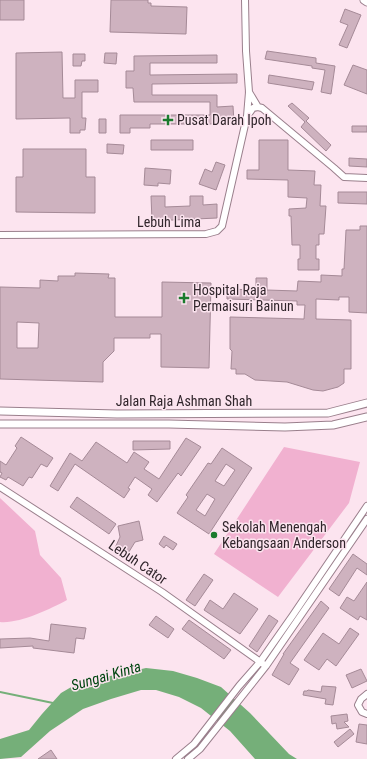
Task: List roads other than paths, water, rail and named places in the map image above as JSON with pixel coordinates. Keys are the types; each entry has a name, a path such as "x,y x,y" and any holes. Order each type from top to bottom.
{"main road":[{"name":"Jalan Raja Ashman Shah","path":"0,411 117,414 328,413 367,403"},
{"name":"Jalan Raja Ashman Shah","path":"0,424 169,424 285,427 333,425 367,417"}],"street":[{"name":"Lebuh Lima","path":"0,235 206,234 217,231 222,226 247,116 249,92 246,51 245,0"},
{"name":"Lebuh Lima","path":"249,92 260,108 334,168 344,178 367,178"},
{"path":"247,116 253,108 260,108"},
{"name":"Lebuh Cator","path":"0,487 146,581 266,666"},
{"path":"176,759 194,744 239,686 260,662 367,506"},
{"path":"188,759 200,749 266,666 367,519"},
{"path":"367,694 361,699 358,705 362,712 367,714"}],"waterway":[{"path":"0,692 53,703"}],"place":[{"name":"Pusat Darah Ipoh","path":"168,120"},
{"name":"Hospital Raja Permaisuri Bainun","path":"184,298"},
{"name":"Sekolah Menengah Kebangsaan Anderson","path":"214,535"}],"water label":[{"name":"Sungai Kinta","path":"106,676"}]}
